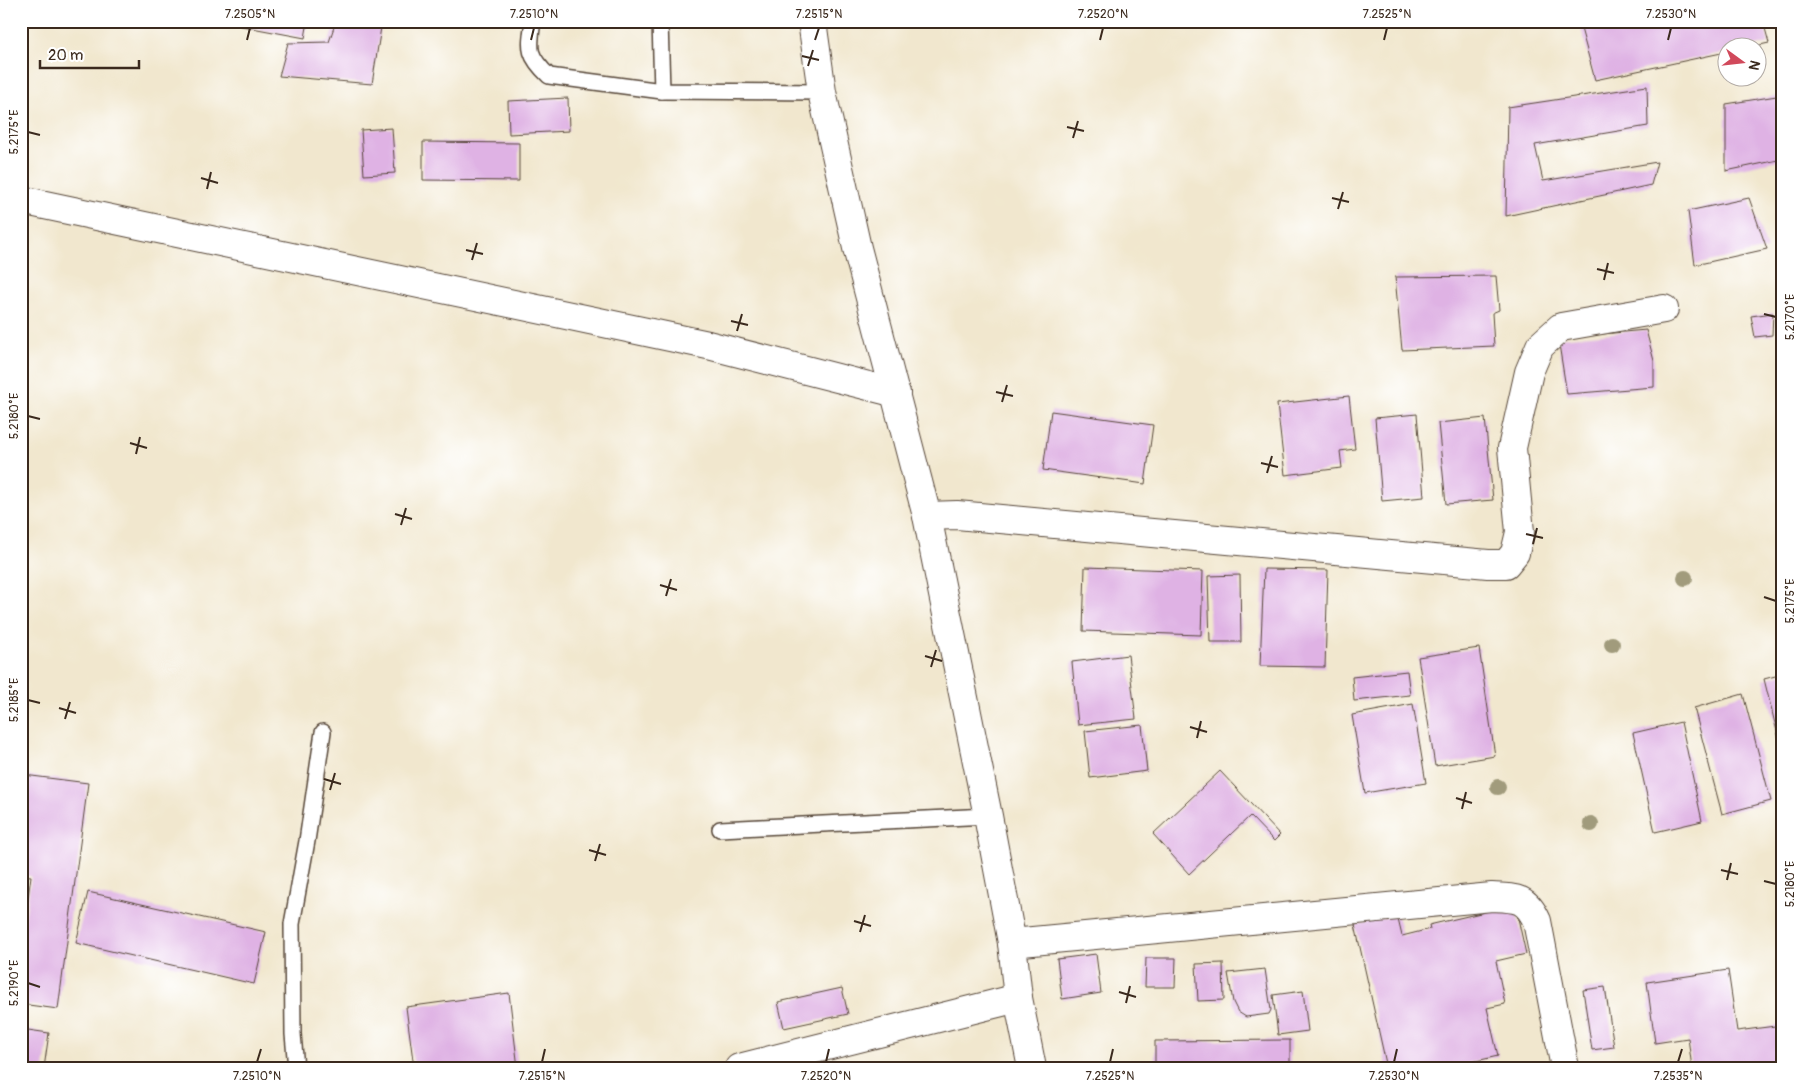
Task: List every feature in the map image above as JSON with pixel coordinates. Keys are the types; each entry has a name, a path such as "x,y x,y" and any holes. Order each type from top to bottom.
{"street":[{"path":"812,21 822,92 857,248 927,516 988,816 1012,943 1018,998 1032,1068"},
{"path":"21,200 708,345 896,393"},
{"path":"927,516 957,515 1450,561 1506,564 1515,553 1520,532 1512,448 1529,372 1540,346 1561,327 1664,309"},
{"path":"1012,943 1492,897 1518,898 1532,909 1537,921 1566,1068"},
{"path":"739,1068 1018,998"}],"lane":[{"path":"533,21 529,46 537,64 549,76 662,91 822,92"},
{"path":"660,21 662,91"},
{"path":"296,1068 293,1034 292,924 307,841 323,732"},
{"path":"720,828 988,816"}],"building":[{"path":"215,21 308,21 305,38"},
{"path":"336,21 382,21 372,84 279,76 288,43 329,42"},
{"path":"1579,21 1763,21 1769,43 1766,44 1766,38 1716,38 1716,54 1595,80"},
{"path":"1647,86 1648,126 1535,145 1543,181 1657,162 1651,185 1506,216 1508,107"},
{"path":"1783,95 1783,159 1726,171 1726,104"},
{"path":"568,98 569,131 509,134 508,101"},
{"path":"392,128 395,173 364,175 361,130"},
{"path":"423,142 519,143 519,181 423,180"},
{"path":"1749,198 1767,249 1695,265 1688,211"},
{"path":"1783,266 1783,294 1782,294 1776,267"},
{"path":"1496,276 1499,310 1492,313 1494,346 1402,350 1395,277"},
{"path":"1773,313 1772,335 1755,337 1751,316"},
{"path":"1646,330 1654,361 1654,387 1567,394 1558,338"},
{"path":"1349,396 1355,449 1340,451 1342,468 1285,475 1277,404"},
{"path":"1051,411 1153,425 1145,484 1043,470"},
{"path":"1417,414 1424,497 1382,501 1375,418"},
{"path":"1485,418 1493,500 1446,504 1438,423"},
{"path":"1085,567 1203,571 1201,635 1083,631"},
{"path":"1264,569 1328,570 1325,667 1260,666"},
{"path":"1240,575 1241,642 1210,642 1208,576"},
{"path":"1479,648 1495,756 1435,766 1418,657"},
{"path":"1128,655 1136,719 1078,725 1072,662"},
{"path":"1407,671 1410,695 1354,701 1352,677"},
{"path":"1783,674 1783,752 1782,752 1764,679"},
{"path":"1743,694 1771,801 1722,814 1694,708"},
{"path":"1413,704 1426,783 1365,793 1352,715"},
{"path":"1681,722 1702,821 1655,832 1633,733"},
{"path":"1142,725 1147,771 1090,778 1085,731"},
{"path":"1220,771 1280,835 1274,841 1250,816 1189,874 1153,834"},
{"path":"24,775 88,783 58,1009 21,1004 21,949 31,876 21,875 21,795"},
{"path":"88,892 266,932 254,984 76,943"},
{"path":"1515,905 1526,954 1496,961 1505,1004 1487,1008 1498,1056 1446,1068 1387,1068 1355,925 1397,915 1402,936 1430,929 1429,925"},
{"path":"1096,954 1101,993 1062,999 1057,959"},
{"path":"1146,958 1176,958 1175,987 1145,987"},
{"path":"1223,963 1224,1000 1198,1001 1196,964"},
{"path":"1265,969 1271,1010 1269,1014 1246,1017 1238,1012 1233,1002 1228,973"},
{"path":"1728,970 1737,1031 1783,1025 1783,1068 1692,1068 1688,1038 1655,1043 1647,982"},
{"path":"1605,987 1614,1047 1592,1050 1583,990"},
{"path":"842,988 848,1014 784,1028 778,1002"},
{"path":"1303,991 1308,1031 1278,1035 1273,995"},
{"path":"509,993 518,1068 414,1068 406,1007"},
{"path":"21,1029 49,1033 44,1068 21,1068"},
{"path":"1290,1040 1290,1068 1155,1068 1155,1041"}]}
